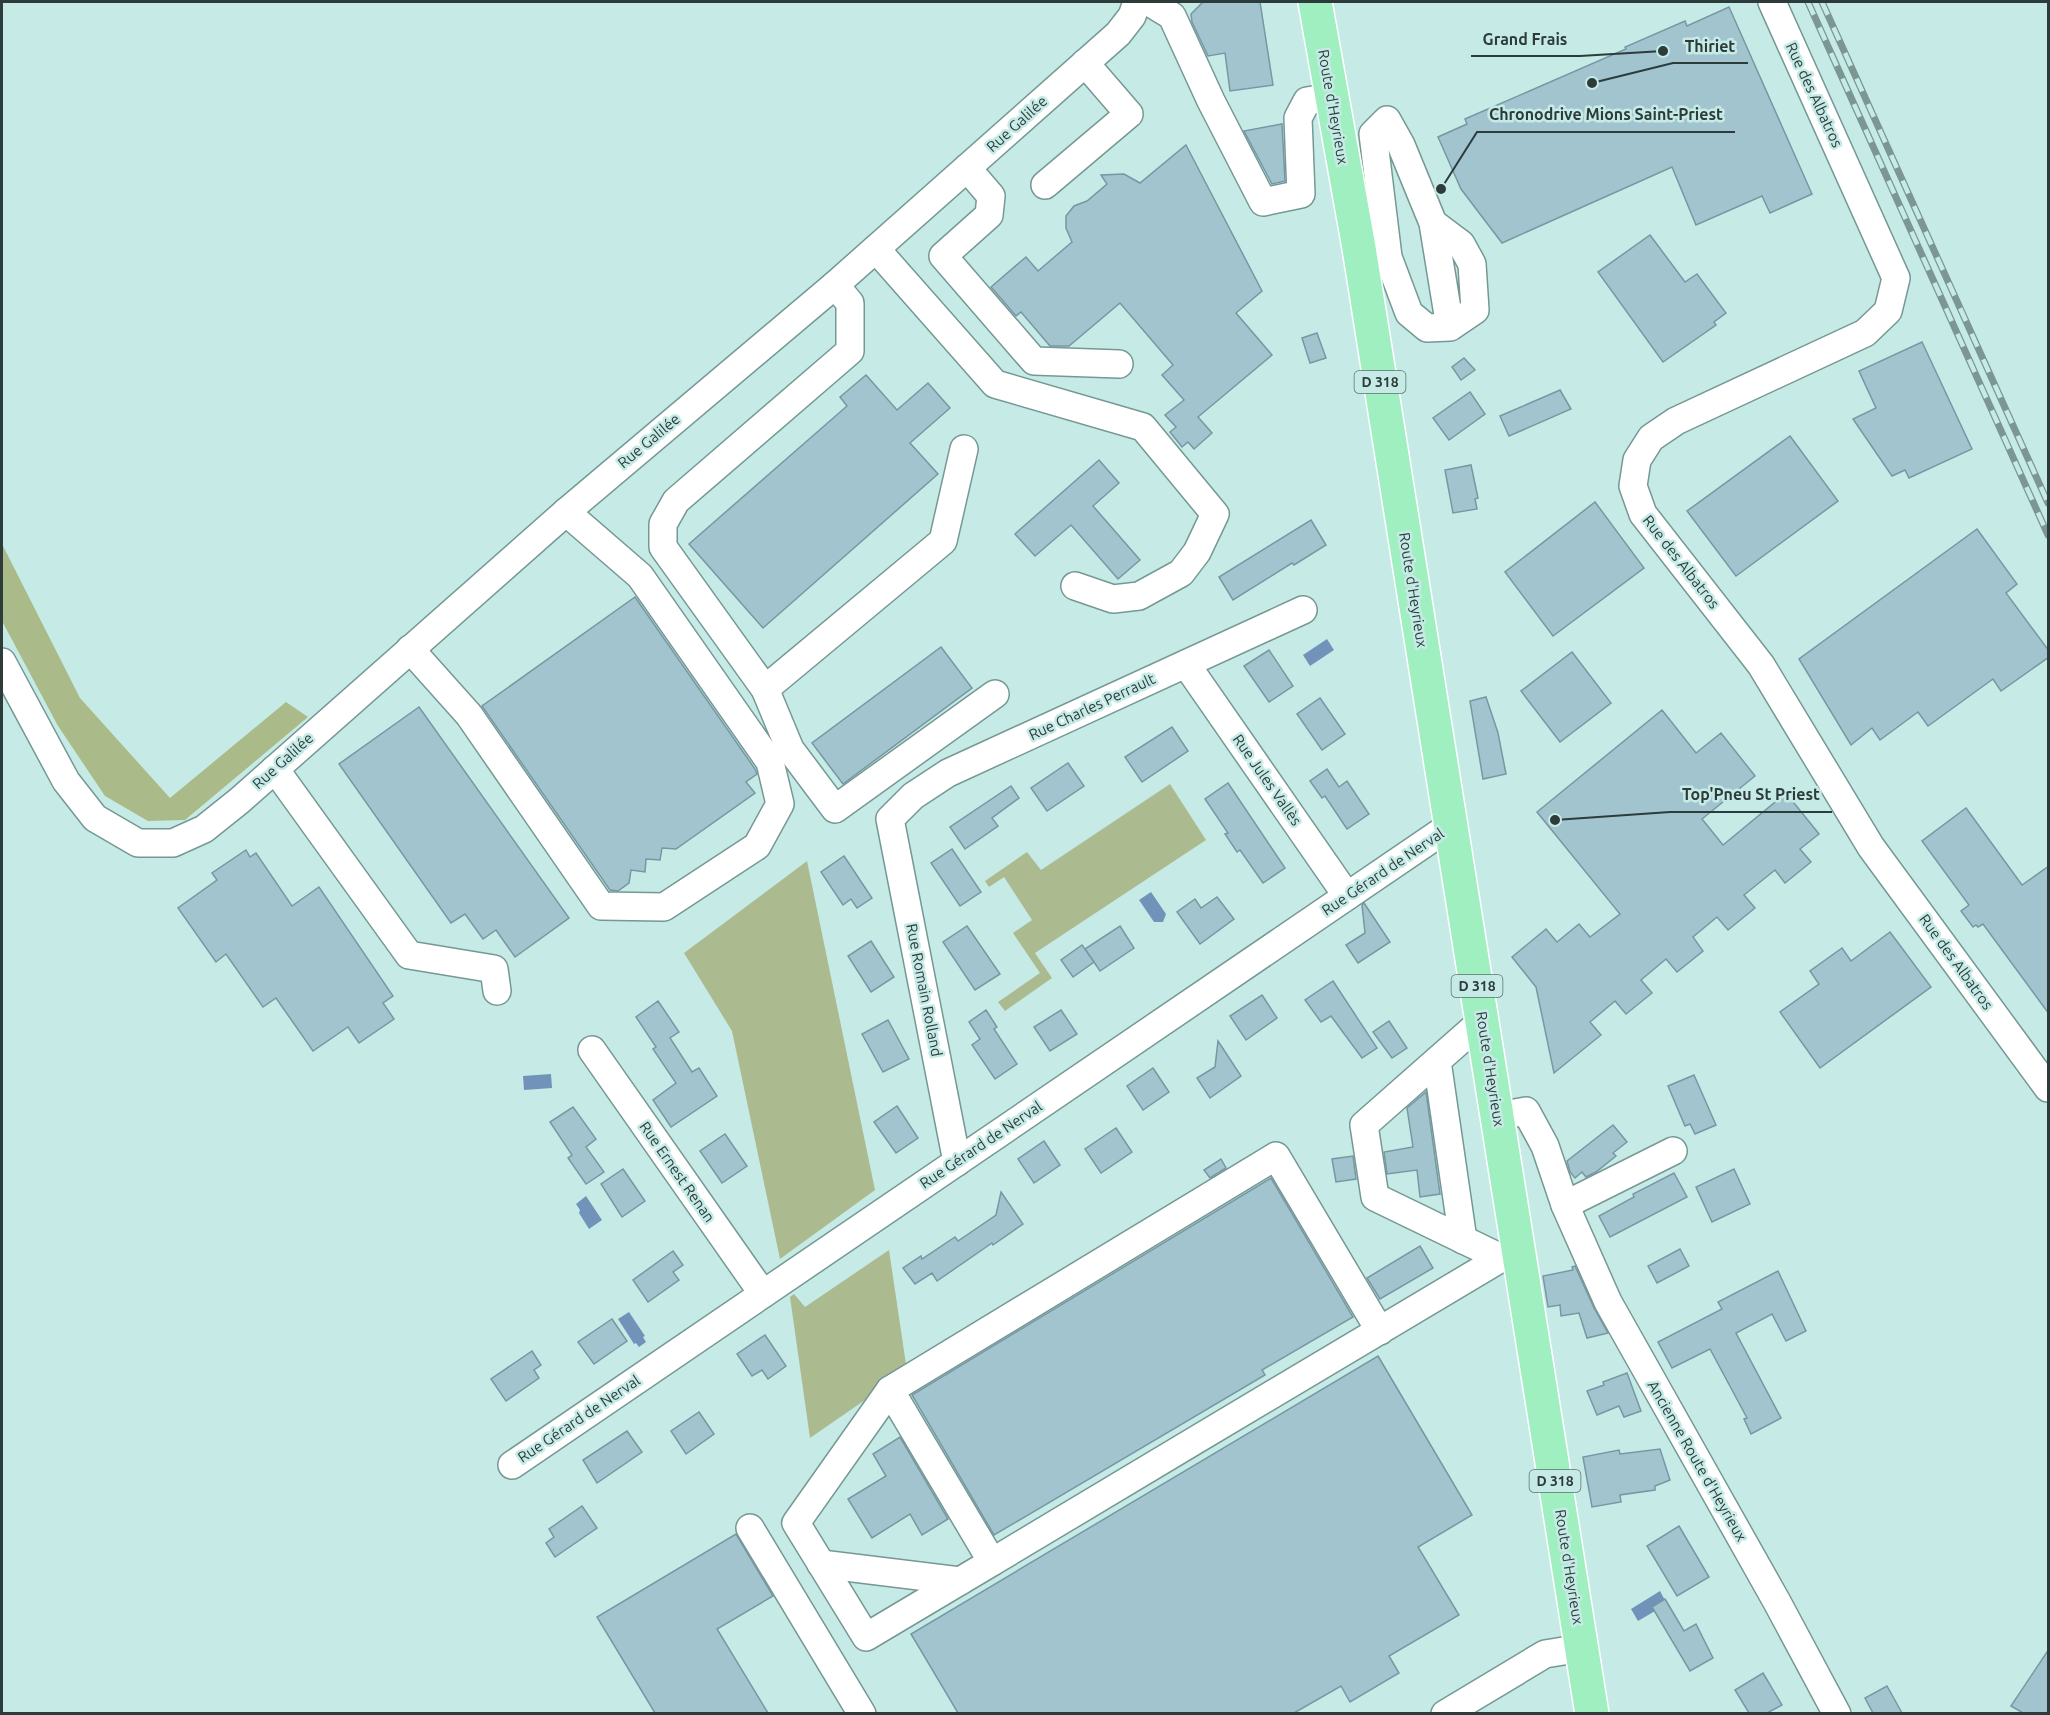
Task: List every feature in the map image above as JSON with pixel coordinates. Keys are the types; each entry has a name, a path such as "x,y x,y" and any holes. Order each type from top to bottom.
{"main road":[{"name":"Route d'Heyrieux","path":"1315,2 1331,97 1368,242"},
{"name":"Route d'Heyrieux","path":"1332,2 1450,825 1498,1116 1509,1253 1592,1713"}],"street":[{"name":"Rue Galilée","path":"2,662 66,781 95,818 138,843 173,843 204,829 566,512 876,249 1118,34 1132,16 1137,2"},
{"path":"1149,2 1172,16 1211,101 1263,202 1301,194 1298,118 1307,101 1331,97"},
{"name":"Rue des Albatros","path":"1772,2 1896,278 1888,311 1865,333 1676,421 1651,438 1637,460 1633,486 1643,514 1761,665 1871,847 2049,1088"},
{"path":"1045,185 1129,114 1085,63"},
{"path":"1387,120 1401,145 1433,223 1461,244 1472,264 1475,310 1450,327 1427,328 1409,313 1368,242 1373,134 1387,120"},
{"path":"967,168 992,196 989,215 943,255 1034,361 1119,364"},
{"path":"876,249 994,384 1143,427 1215,514 1197,552 1181,573 1139,596 1113,599 1075,586"},
{"path":"835,285 850,303 850,351 676,501 663,524 663,547 765,689 790,749 835,809 994,694"},
{"path":"765,689 944,541 964,449"},
{"path":"410,649 469,715 601,906 664,907 757,846 780,804 770,762 640,576 566,512"},
{"name":"Rue Charles Perrault","path":"890,819 913,796 948,773 1303,610"},
{"name":"Rue Jules Vallès","path":"1186,664 1347,896"},
{"path":"275,769 409,955 494,969 497,990"},
{"name":"Rue Romain Rolland","path":"890,819 957,1162"},
{"name":"Rue Gérard de Nerval","path":"512,1465 1450,825"},
{"path":"1482,1021 1364,1125 1375,1197 1463,1240 1509,1253"},
{"name":"Rue Ernest Renan","path":"592,1050 763,1294"},
{"path":"1437,1061 1463,1240"},
{"name":"Ancienne Route d'Heyrieux","path":"1498,1116 1526,1112 1545,1146 1565,1205 1608,1302 1837,1713"},
{"path":"1565,1205 1673,1150"},
{"path":"1380,1331 1276,1156 890,1390 796,1523 866,1637 1380,1331 1509,1253"},
{"path":"890,1390 992,1562"},
{"path":"750,1528 862,1713"},
{"path":"821,1564 960,1581"},
{"path":"1445,1713 1545,1654 1582,1648"}],"green space":[{"path":"2,544 80,698 170,798 286,702 308,717 185,820 148,821 105,796 58,726 2,621"},
{"path":"1170,784 1206,840 1035,953 1052,978 1005,1011 998,1002 1040,973 1013,933 1032,920 1004,877 989,887 985,881 1027,852 1041,870"},
{"path":"807,861 875,1190 780,1259 732,1031 684,953"},
{"path":"889,1250 907,1371 810,1438 790,1297 794,1294 805,1307"}],"water":[{"path":"1327,639 1334,650 1310,666 1303,655"},
{"path":"1151,892 1166,914 1163,922 1154,922 1139,900"},
{"path":"551,1074 552,1088 524,1090 523,1076"},
{"path":"586,1196 602,1220 589,1229 576,1204"},
{"path":"629,1312 645,1336 643,1337 646,1342 639,1347 636,1343 634,1344 618,1319"},
{"path":"1660,1591 1667,1604 1638,1621 1631,1609"}],"building":[{"path":"1203,2 1260,2 1273,85 1230,91 1225,53 1208,56 1192,22 1191,14"},
{"path":"1729,7 1812,194 1770,213 1762,196 1696,225 1672,167 1502,243 1461,189 1438,137 1467,124 1465,119 1626,49 1625,47 1685,21 1687,26"},
{"path":"1282,124 1285,181 1272,184 1244,131"},
{"path":"1186,145 1262,291 1236,313 1272,355 1198,417 1212,433 1194,449 1188,442 1182,447 1170,432 1176,427 1165,415 1184,400 1162,375 1173,365 1120,303 1069,346 1050,346 1021,312 1016,316 991,287 1026,257 1038,271 1072,242 1066,228 1066,216 1074,206 1087,201 1107,184 1101,175 1124,174 1140,183"},
{"path":"1650,235 1685,282 1697,274 1726,313 1714,322 1716,325 1663,362 1598,272"},
{"path":"1317,333 1326,358 1310,363 1302,338"},
{"path":"1922,342 1972,449 1909,478 1905,470 1892,476 1853,419 1876,408 1859,371"},
{"path":"1464,358 1475,370 1461,380 1452,367"},
{"path":"866,375 897,410 928,383 950,408 910,443 938,474 763,628 689,544 847,406 840,397"},
{"path":"1560,390 1571,409 1509,436 1500,416"},
{"path":"1470,392 1485,414 1449,440 1433,418"},
{"path":"1790,436 1838,501 1736,576 1687,511"},
{"path":"1099,460 1119,483 1093,506 1140,560 1118,579 1071,525 1035,556 1015,534"},
{"path":"1471,465 1478,498 1475,499 1477,509 1453,513 1445,470"},
{"path":"1595,502 1644,568 1553,636 1505,572"},
{"path":"1311,520 1326,545 1294,565 1292,563 1233,600 1219,577"},
{"path":"1977,529 2017,584 2006,593 2049,651 2049,657 2001,691 1993,679 1928,726 1918,712 1880,740 1872,728 1851,745 1799,659"},
{"path":"635,597 757,774 746,782 755,793 676,849 662,848 660,860 646,859 645,872 631,870 629,883 618,891 610,890 482,706"},
{"path":"941,647 972,688 843,784 812,743"},
{"path":"1269,650 1293,686 1269,702 1244,666"},
{"path":"1572,652 1611,703 1560,742 1521,691"},
{"path":"1486,697 1498,733 1506,774 1483,779 1470,701"},
{"path":"1320,698 1345,734 1322,750 1297,714"},
{"path":"419,707 569,918 515,957 496,930 483,939 465,914 451,923 339,764"},
{"path":"1662,710 1696,753 1721,733 1755,776 1702,819 1723,845 1786,793 1819,834 1800,849 1811,862 1785,883 1775,870 1744,895 1755,908 1728,930 1717,917 1693,937 1703,951 1677,972 1666,959 1641,980 1652,993 1626,1014 1615,1001 1590,1022 1601,1035 1554,1073 1536,987 1512,957 1546,929 1557,942 1579,924 1590,937 1620,914 1537,812"},
{"path":"1172,727 1188,751 1142,782 1125,757"},
{"path":"1068,763 1084,786 1047,811 1031,788"},
{"path":"1327,769 1339,787 1347,781 1369,814 1347,829 1325,796 1322,798 1310,781"},
{"path":"1228,783 1285,868 1263,883 1240,850 1237,852 1225,834 1228,833 1205,799"},
{"path":"1011,786 1019,798 992,818 998,826 965,849 950,827"},
{"path":"1966,808 2022,885 2049,866 2049,1014 1983,924 1973,927 1961,911 1969,905 1922,841"},
{"path":"952,849 981,892 960,906 931,863"},
{"path":"246,850 250,857 256,853 292,906 319,887 393,996 383,1003 394,1019 359,1043 348,1027 313,1051 276,998 263,1007 226,954 216,962 178,908 217,880 212,873"},
{"path":"844,856 872,898 857,908 851,899 843,905 821,872"},
{"path":"1217,897 1234,919 1200,944 1177,912 1195,899 1201,908"},
{"path":"1364,903 1390,942 1358,963 1346,945 1365,933 1362,905"},
{"path":"967,926 1000,974 975,990 943,942"},
{"path":"1120,926 1134,948 1100,971 1085,949"},
{"path":"1890,932 1931,987 1820,1068 1780,1012 1819,984 1810,971 1842,948 1851,961"},
{"path":"871,941 894,977 871,992 848,956"},
{"path":"1082,945 1094,962 1073,977 1061,960"},
{"path":"1333,981 1377,1048 1362,1058 1331,1016 1321,1022 1305,1000"},
{"path":"1262,995 1277,1018 1246,1040 1230,1016"},
{"path":"658,1001 679,1032 670,1038 692,1072 699,1068 717,1096 671,1127 653,1100 676,1083 653,1049 656,1047 636,1017"},
{"path":"986,1010 997,1027 994,1029 1017,1064 995,1079 972,1045 980,1039 969,1022"},
{"path":"1061,1010 1077,1034 1050,1051 1034,1027"},
{"path":"888,1020 909,1059 883,1072 862,1034"},
{"path":"1389,1021 1407,1048 1392,1058 1373,1032"},
{"path":"1218,1041 1241,1076 1210,1098 1197,1078 1215,1067"},
{"path":"1153,1068 1169,1092 1143,1110 1127,1086"},
{"path":"1694,1075 1716,1125 1695,1134 1690,1124 1685,1126 1668,1086"},
{"path":"1426,1092 1440,1194 1420,1197 1417,1170 1387,1174 1384,1152 1413,1147 1407,1108"},
{"path":"897,1106 918,1138 896,1153 874,1122"},
{"path":"573,1107 596,1139 586,1147 604,1172 586,1184 568,1158 572,1155 550,1122"},
{"path":"1613,1125 1627,1142 1613,1153 1616,1156 1596,1172 1586,1177 1582,1172 1575,1178 1570,1172 1567,1161"},
{"path":"1116,1128 1132,1152 1101,1173 1085,1149"},
{"path":"725,1134 747,1166 722,1183 700,1151"},
{"path":"1044,1141 1060,1165 1034,1183 1018,1159"},
{"path":"1353,1156 1356,1179 1336,1182 1332,1159"},
{"path":"1221,1159 1226,1168 1210,1178 1204,1170"},
{"path":"623,1169 645,1201 622,1217 601,1184"},
{"path":"1734,1169 1750,1204 1712,1222 1696,1187"},
{"path":"1674,1173 1687,1197 1610,1237 1599,1216 1634,1197 1633,1194"},
{"path":"1271,1178 1353,1317 1262,1370 1265,1375 994,1535 912,1395"},
{"path":"1001,1192 1023,1224 937,1281 932,1273 915,1284 903,1268 921,1256 922,1259 955,1237 958,1241 996,1215"},
{"path":"1420,1246 1433,1268 1380,1299 1367,1278"},
{"path":"1680,1249 1689,1266 1657,1283 1648,1266"},
{"path":"673,1251 683,1265 673,1272 679,1280 648,1302 633,1280"},
{"path":"1575,1266 1608,1333 1587,1338 1579,1313 1561,1316 1560,1305 1548,1307 1543,1276 1573,1270 1572,1267"},
{"path":"1778,1271 1806,1331 1786,1341 1772,1314 1736,1333 1781,1418 1751,1434 1744,1419 1747,1418 1710,1349 1672,1368 1658,1342 1722,1309 1718,1302"},
{"path":"612,1319 627,1341 594,1364 578,1342"},
{"path":"765,1335 786,1366 768,1379 762,1370 752,1376 737,1354"},
{"path":"532,1351 541,1365 534,1370 539,1378 506,1401 491,1379"},
{"path":"1378,1356 1472,1515 1418,1547 1459,1615 1389,1656 1399,1673 1350,1702 1341,1686 1294,1713 958,1713 911,1634"},
{"path":"1627,1373 1641,1411 1624,1417 1619,1406 1597,1415 1587,1391"},
{"path":"699,1412 714,1434 686,1454 671,1431"},
{"path":"627,1431 642,1452 597,1483 583,1460"},
{"path":"900,1437 948,1519 922,1535 910,1514 872,1538 848,1499 886,1476 873,1454"},
{"path":"1660,1449 1670,1480 1655,1486 1655,1490 1620,1495 1621,1502 1592,1507 1583,1457 1619,1450 1620,1454"},
{"path":"582,1506 597,1528 555,1557 546,1543 554,1537 549,1529"},
{"path":"1679,1526 1709,1577 1677,1596 1647,1546"},
{"path":"736,1534 773,1596 717,1629 768,1713 655,1713 597,1617"},
{"path":"1665,1599 1684,1631 1696,1624 1713,1658 1690,1671 1652,1607"},
{"path":"2049,1649 2049,1713 2023,1713 2011,1706"},
{"path":"1763,1673 1782,1705 1767,1713 1749,1713 1735,1690"},
{"path":"1887,1686 1902,1713 1873,1713 1865,1698"}],"railway":[{"path":"1808,2 2048,535"},
{"path":"1822,2 2048,503"}],"place":[{"name":"Grand Frais","path":"1663,51"},
{"name":"Thiriet","path":"1592,83"},
{"name":"Chronodrive Mions Saint-Priest","path":"1441,189"},
{"name":"Top'Pneu St Priest","path":"1555,820"}]}
